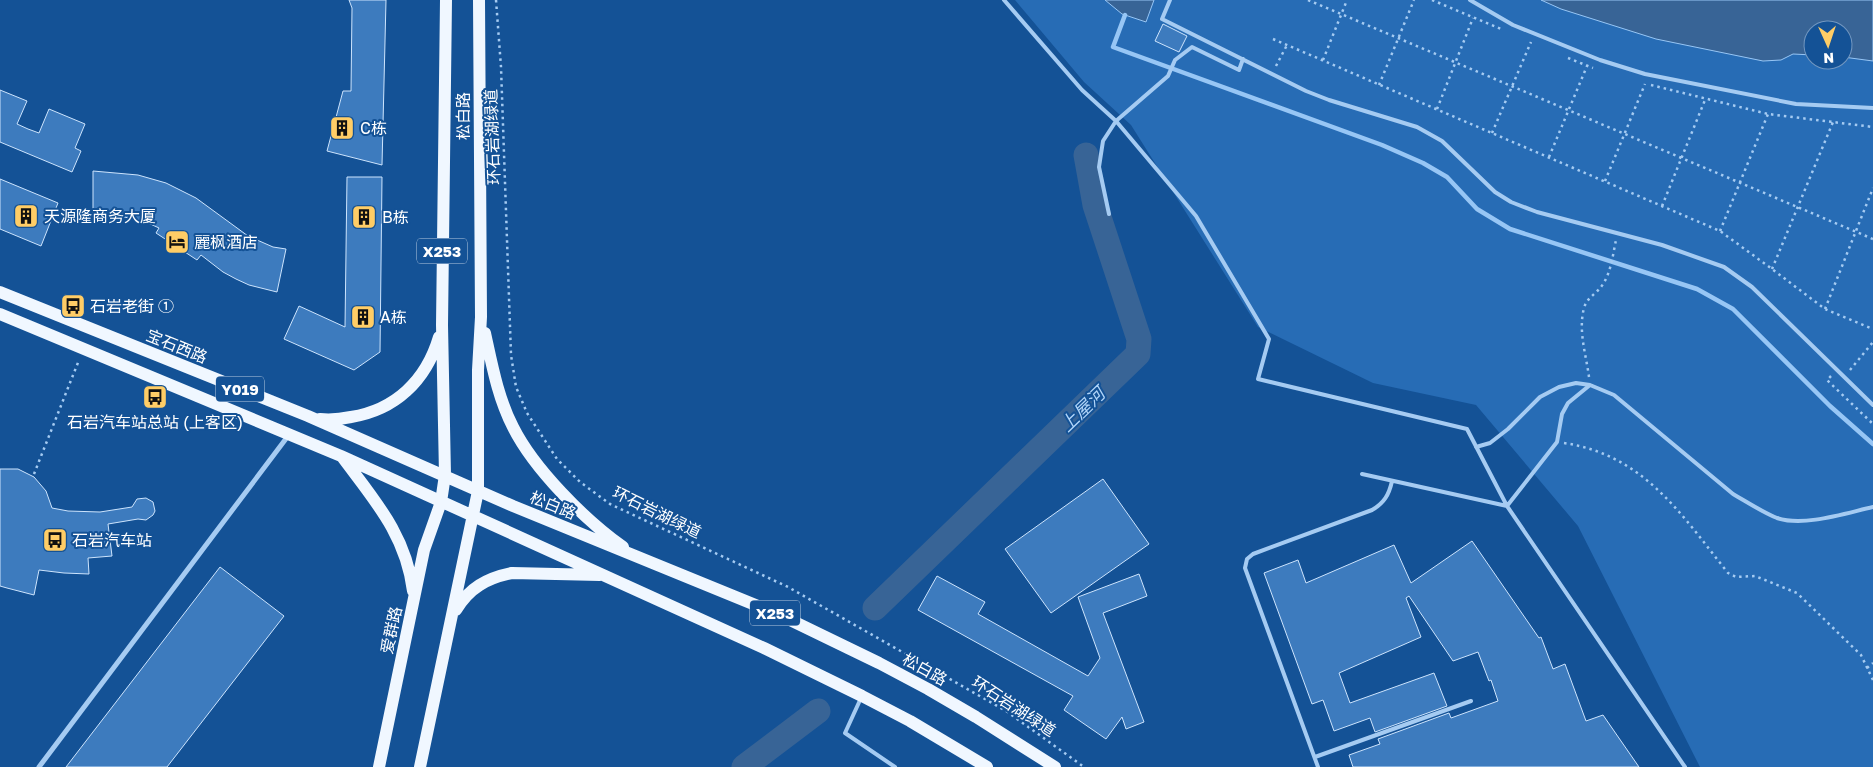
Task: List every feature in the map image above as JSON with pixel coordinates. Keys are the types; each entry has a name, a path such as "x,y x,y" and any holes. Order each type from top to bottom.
{"main road":[{"name":"松白路","path":"441,502 445,475 442,325 446,0"},
{"name":"松白路","path":"479,0 481,317 478,370 478,491 780,615 846,646 968,712 1054,767"},
{"name":"宝石西路","path":"0,292 308,416 478,491"},
{"name":"Y019","path":"0,314 341,456 441,502"},
{"path":"481,317 500,394 513,426 527,451 544,473 591,520 640,558"},
{"path":"308,416 325,420 362,415 395,402 408,390 428,363 439,340 442,325"},
{"path":"341,456 386,514 397,536 410,574 414,601"},
{"path":"420,767 478,491"},
{"name":"X253","path":"441,502 814,671 910,721 986,767"},
{"name":"爱群路","path":"379,767 424,550 441,502"},
{"path":"452,619 458,606 468,594 482,583 499,576 512,573 606,576"}],"street":[{"path":"39,767 288,434"}],"lane":[{"path":"1004,0 1082,90 1116,121 1196,216 1269,339 1258,379 1467,429 1507,506 1685,767"},
{"path":"1170,0 1162,19 1306,91 1417,127 1442,141 1495,192 1511,202 1538,212 1662,246 1724,267 1752,286 1873,405"},
{"path":"1470,0 1513,25 1600,60 1645,74 1796,104 1873,108"},
{"path":"1109,214 1099,167 1103,142 1116,121 1168,76 1175,60 1192,47 1239,70 1243,60"},
{"path":"1476,447 1490,443 1508,429 1540,397 1558,387 1576,383 1590,385 1614,395 1733,494 1779,518 1799,520 1828,517 1873,507"},
{"path":"1507,506 1557,442 1562,414 1568,403 1590,385"},
{"path":"1362,474 1507,506"},
{"path":"1318,767 1245,568 1247,559 1253,554 1372,510 1385,500 1392,481"},
{"path":"862,696 845,733 895,767"},
{"path":"1315,757 1471,701"}],"path":[{"name":"环石岩湖绿道","path":"496,0 501,67 511,355 516,387 527,413 557,459 580,482 610,504 788,587 1006,711 1084,767"},
{"path":"1308,0 1873,239"},
{"path":"1323,60 1347,0"},
{"path":"1380,85 1414,0"},
{"path":"1437,109 1474,18"},
{"path":"1273,39 1720,230 1825,309 1873,330"},
{"path":"1492,133 1531,42"},
{"path":"1271,74 1287,45"},
{"path":"1549,157 1587,66"},
{"path":"1605,181 1645,84"},
{"path":"1662,206 1705,100"},
{"path":"1720,230 1768,114"},
{"path":"1772,268 1833,122"},
{"path":"1825,309 1873,188"},
{"path":"1590,385 1581,329 1582,319 1588,299 1596,293 1607,276 1618,234"},
{"path":"1845,377 1873,342"},
{"path":"34,474 83,349"},
{"path":"1827,380 1873,424"},
{"path":"1557,442 1613,457 1647,479 1675,507 1728,573 1736,577 1755,576 1797,593 1861,655 1873,680"},
{"path":"1867,668 1873,663"}],"shaded area":[{"path":"1015,0 1873,0 1873,767 1700,767 1578,526 1476,405 1373,383 1258,327 1131,125 1084,82"},
{"path":"1105,0 1154,0 1146,22 1122,14"},
{"path":"1541,0 1873,0 1873,61 1853,58 1853,20 1803,20 1803,54 1793,54 1781,60 1763,61 1656,39 1561,9"}],"building":[{"path":"349,0 386,0 382,165 327,151 343,91 351,91 352,8"},
{"path":"1163,24 1187,36 1179,52 1155,41"},
{"path":"0,90 27,101 17,124 28,129 39,133 49,109 85,124 75,148 81,151 72,172 0,142"},
{"path":"93,171 138,175 166,183 196,198 248,236 273,247 286,249 277,292 249,285 236,279 223,272 201,255 197,260 156,233 159,228 146,222 120,216 93,214"},
{"name":"A栋","path":"347,177 382,177 380,352 354,370 284,339 299,306 345,327"},
{"name":"天源隆商务大厦","path":"0,179 58,203 41,246 0,229"},
{"name":"石岩汽车站","path":"0,469 18,469 34,477 46,491 52,508 68,511 100,512 132,507 137,499 146,498 153,502 155,511 146,520 138,519 108,524 112,556 88,558 89,574 39,570 34,595 7,588 0,586"},
{"path":"1103,479 1149,544 1051,613 1005,549"},
{"path":"1472,541 1539,638 1541,637 1553,669 1565,664 1586,721 1603,715 1639,767 1353,767 1349,755 1380,744 1378,739 1449,713 1451,718 1498,701 1491,680 1489,681 1478,652 1453,661 1409,596 1406,598 1421,637 1339,673 1350,703 1434,673 1447,706 1375,732 1370,718 1334,731 1323,700 1312,704 1264,573 1298,560 1306,583 1394,545 1411,583"},
{"path":"220,567 284,616 167,767 66,767"},
{"path":"1139,574 1147,596 1103,613 1144,722 1126,729 1122,717 1106,739 1064,710 1073,696 918,610 937,576 985,602 978,614 1088,676 1100,658 1078,597"}],"waterway":[{"path":"1125,15 1113,47 1382,145 1423,163 1447,177 1477,209 1510,229 1697,289 1733,309 1830,406 1873,444"},
{"name":"上屋河","path":"875,608 1138,354 1139,339 1095,205 1086,155"},
{"name":"上屋河","path":"744,767 818,711"}],"place":[{"name":"C栋","path":"342,128"},
{"name":"天源隆商务大厦","path":"26,216"},
{"name":"B栋","path":"364,217"},
{"name":"麗枫酒店","path":"177,242"},
{"name":"石岩老街 ①","path":"73,306"},
{"name":"A栋","path":"363,317"},
{"name":"石岩汽车站总站 (上客区)","path":"155,397"},
{"name":"石岩汽车站","path":"55,540"}]}
